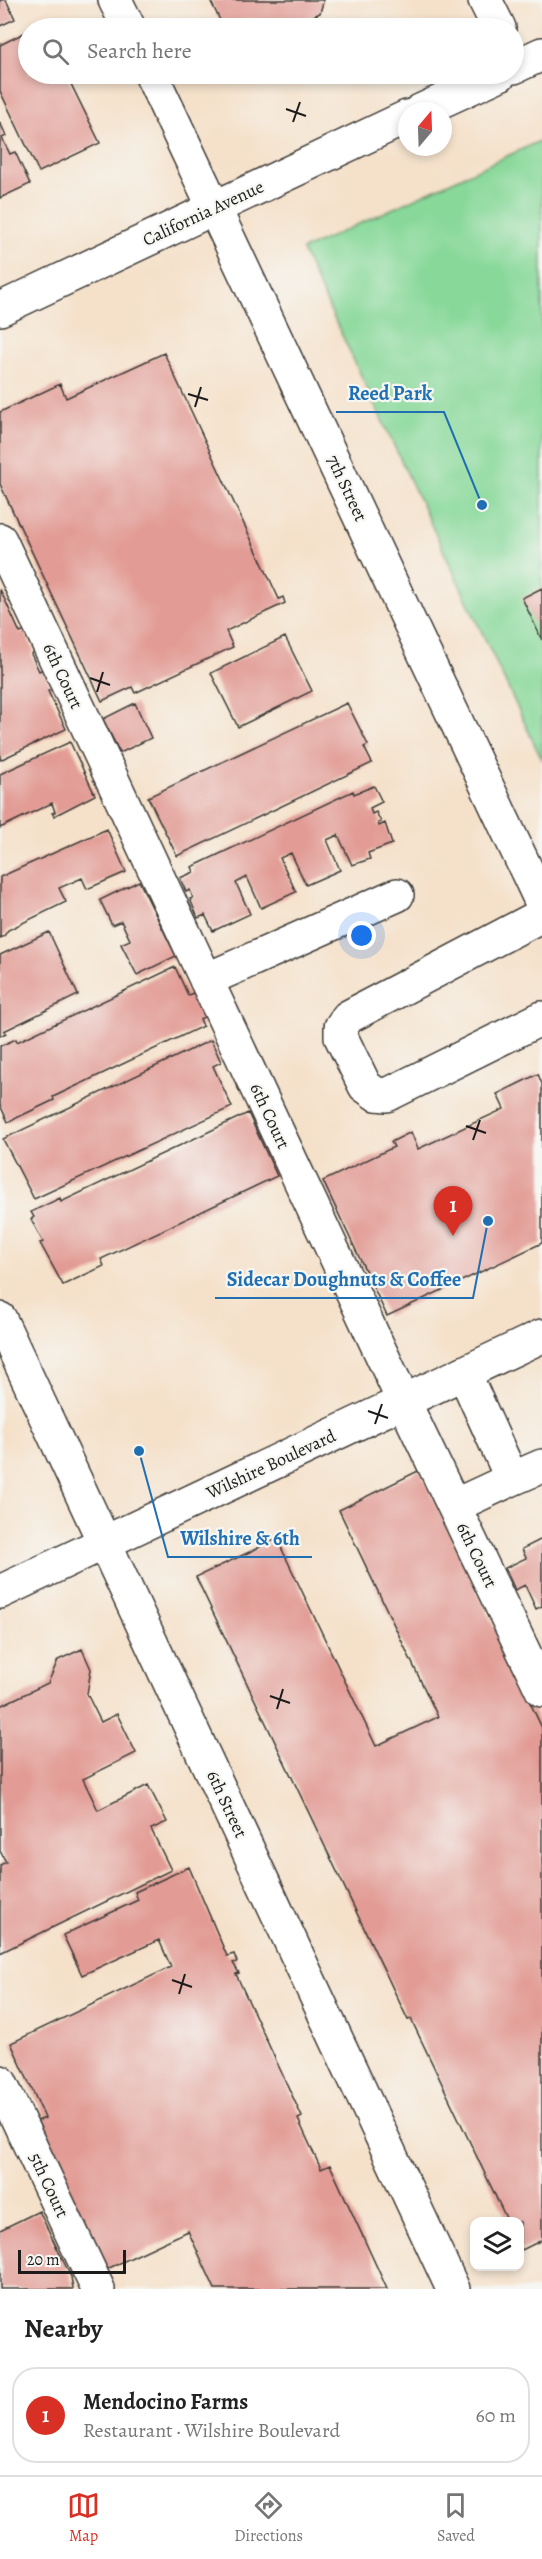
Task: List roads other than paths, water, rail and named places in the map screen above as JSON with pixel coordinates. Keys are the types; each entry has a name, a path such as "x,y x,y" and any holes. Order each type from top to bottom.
{"street":[{"path":"116,0 124,18"},
{"path":"485,0 494,18"},
{"name":"7th Street","path":"156,84 542,903"},
{"path":"438,102 475,84"},
{"name":"California Avenue","path":"0,309 398,121"},
{"name":"6th Court","path":"0,540 404,1402 542,1690"},
{"path":"206,980 397,896"},
{"path":"542,915 348,1017 341,1027 341,1037 365,1086 376,1095 387,1095 542,1018"},
{"name":"6th Street","path":"0,1319 453,2289"},
{"name":"Wilshire Boulevard","path":"0,1592 542,1336"},
{"path":"464,1373 512,1479"},
{"path":"454,1506 542,1466"},
{"name":"5th Court","path":"0,2082 98,2289"}],"place":[{"name":"Reed Park","path":"482,505"},
{"name":"Sidecar Doughnuts & Coffee","path":"488,1221"},
{"name":"Mendocino Farms","path":"453,1236"},
{"name":"Wilshire & 6th","path":"139,1451"}]}
